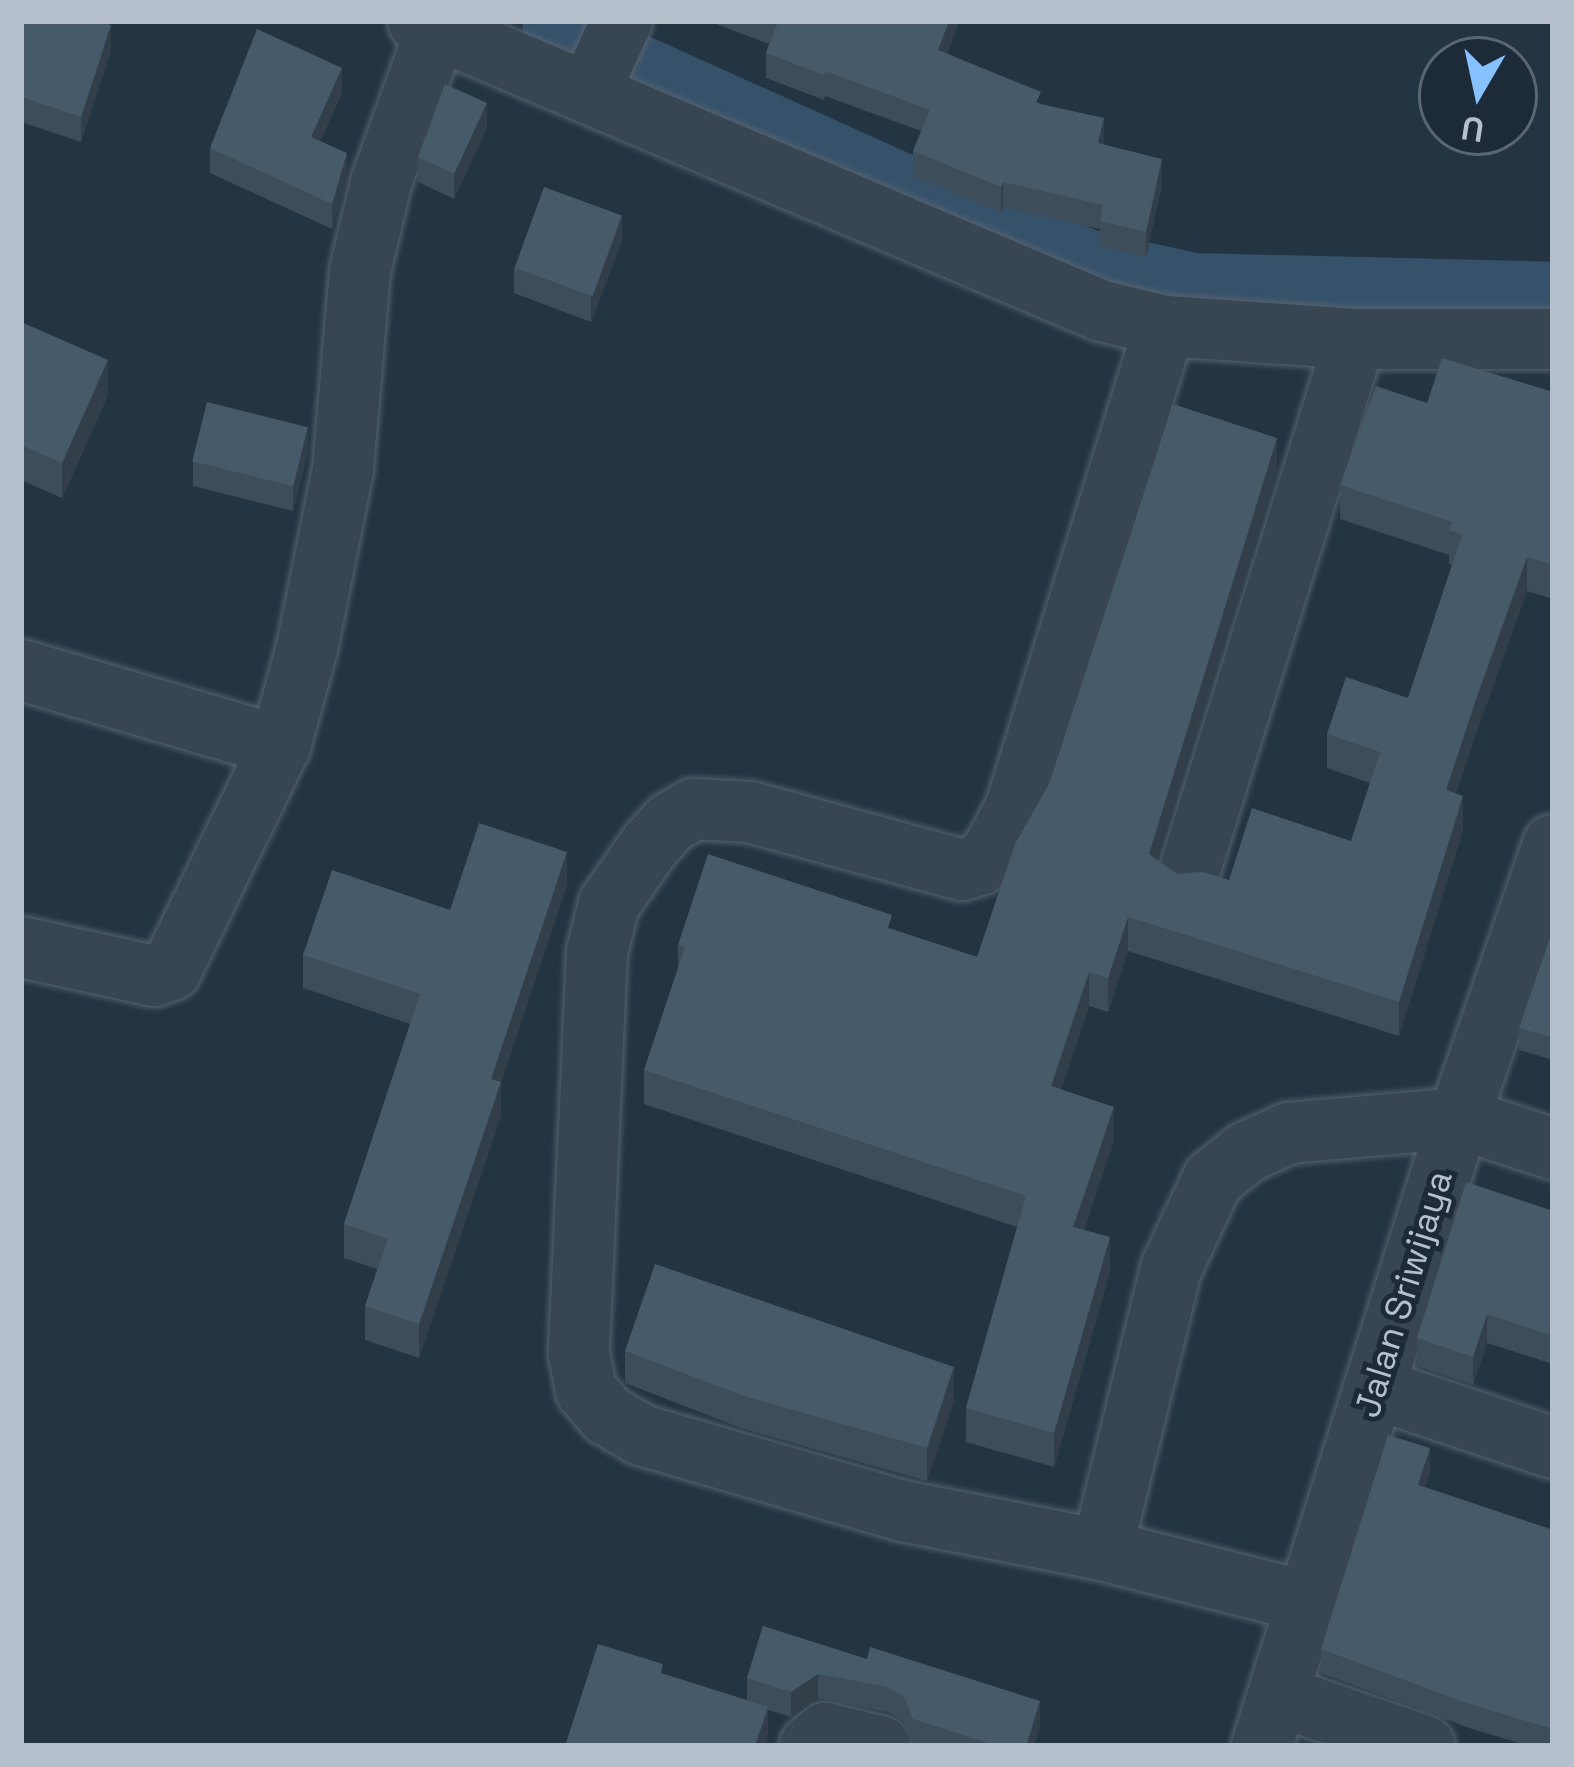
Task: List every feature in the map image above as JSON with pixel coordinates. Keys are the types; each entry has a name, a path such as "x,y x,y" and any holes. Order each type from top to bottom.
{"street":[{"path":"21,947 154,976 171,970 280,746 307,648 343,469 360,271 428,24 605,57 1102,311 1165,326 1355,338 1553,340"},
{"path":"1165,326 1016,806 993,850 979,865 962,870 750,812 694,809 670,823 609,904 596,974 579,1354 586,1390 607,1415 641,1435 903,1510 1102,1550 1310,1603"},
{"path":"1188,876 1355,338"},
{"path":"21,670 280,746"},
{"name":"Jalan Sriwijaya","path":"1271,1721 1459,1118 1552,850"},
{"path":"1102,1550 1171,1269 1213,1179 1247,1152 1289,1133 1459,1118 1553,1149"},
{"path":"1375,1388 1553,1448"},
{"path":"1271,1721 1425,1746"},
{"path":"810,1746 826,1733 880,1746"}],"building":[{"path":"21,21 111,25 81,117 21,97"},
{"path":"774,21 949,21 938,50 1041,92 1036,103 1104,118 1098,143 1162,159 1146,232 1100,221 1103,205 1003,182 1001,187 913,151 930,110 766,53 778,22"},
{"path":"257,29 342,68 311,137 347,153 332,204 210,148"},
{"path":"445,84 487,103 454,174 418,157"},
{"path":"544,187 622,215 593,296 515,268"},
{"path":"21,322 108,360 62,463 21,445"},
{"path":"1442,358 1553,392 1553,565 1527,557 1474,705 1446,790 1463,796 1399,1002 1128,917 1108,978 1089,972 1051,1086 1114,1107 1073,1227 1110,1237 1054,1433 966,1408 1026,1196 644,1070 685,947 678,945 708,854 892,915 888,928 977,957 1015,844 1049,784 1173,404 1277,438 1149,854 1177,874 1203,872 1229,880 1252,808 1351,841 1380,752 1327,734 1346,677 1408,698 1462,535 1449,530 1452,522 1340,485 1376,386 1427,403"},
{"path":"207,402 308,427 293,486 192,461"},
{"path":"479,823 567,852 491,1079 501,1082 419,1324 365,1306 388,1239 344,1224 420,994 303,955 332,870 450,910"},
{"path":"1553,929 1553,1038 1519,1028"},
{"path":"1466,1182 1553,1211 1553,1336 1487,1314 1473,1357 1417,1338"},
{"path":"655,1264 954,1367 927,1448 741,1395 625,1351"},
{"path":"1388,1435 1430,1448 1418,1485 1553,1530 1553,1729 1469,1704 1321,1649"},
{"path":"763,1626 867,1659 870,1647 1040,1701 1026,1746 997,1746 913,1719 904,1697 888,1687 818,1674 791,1692 747,1678"},
{"path":"598,1644 663,1664 661,1673 768,1707 755,1746 565,1746"}],"waterway":[{"path":"549,21 903,180 1091,257 1194,280 1553,289"}]}
